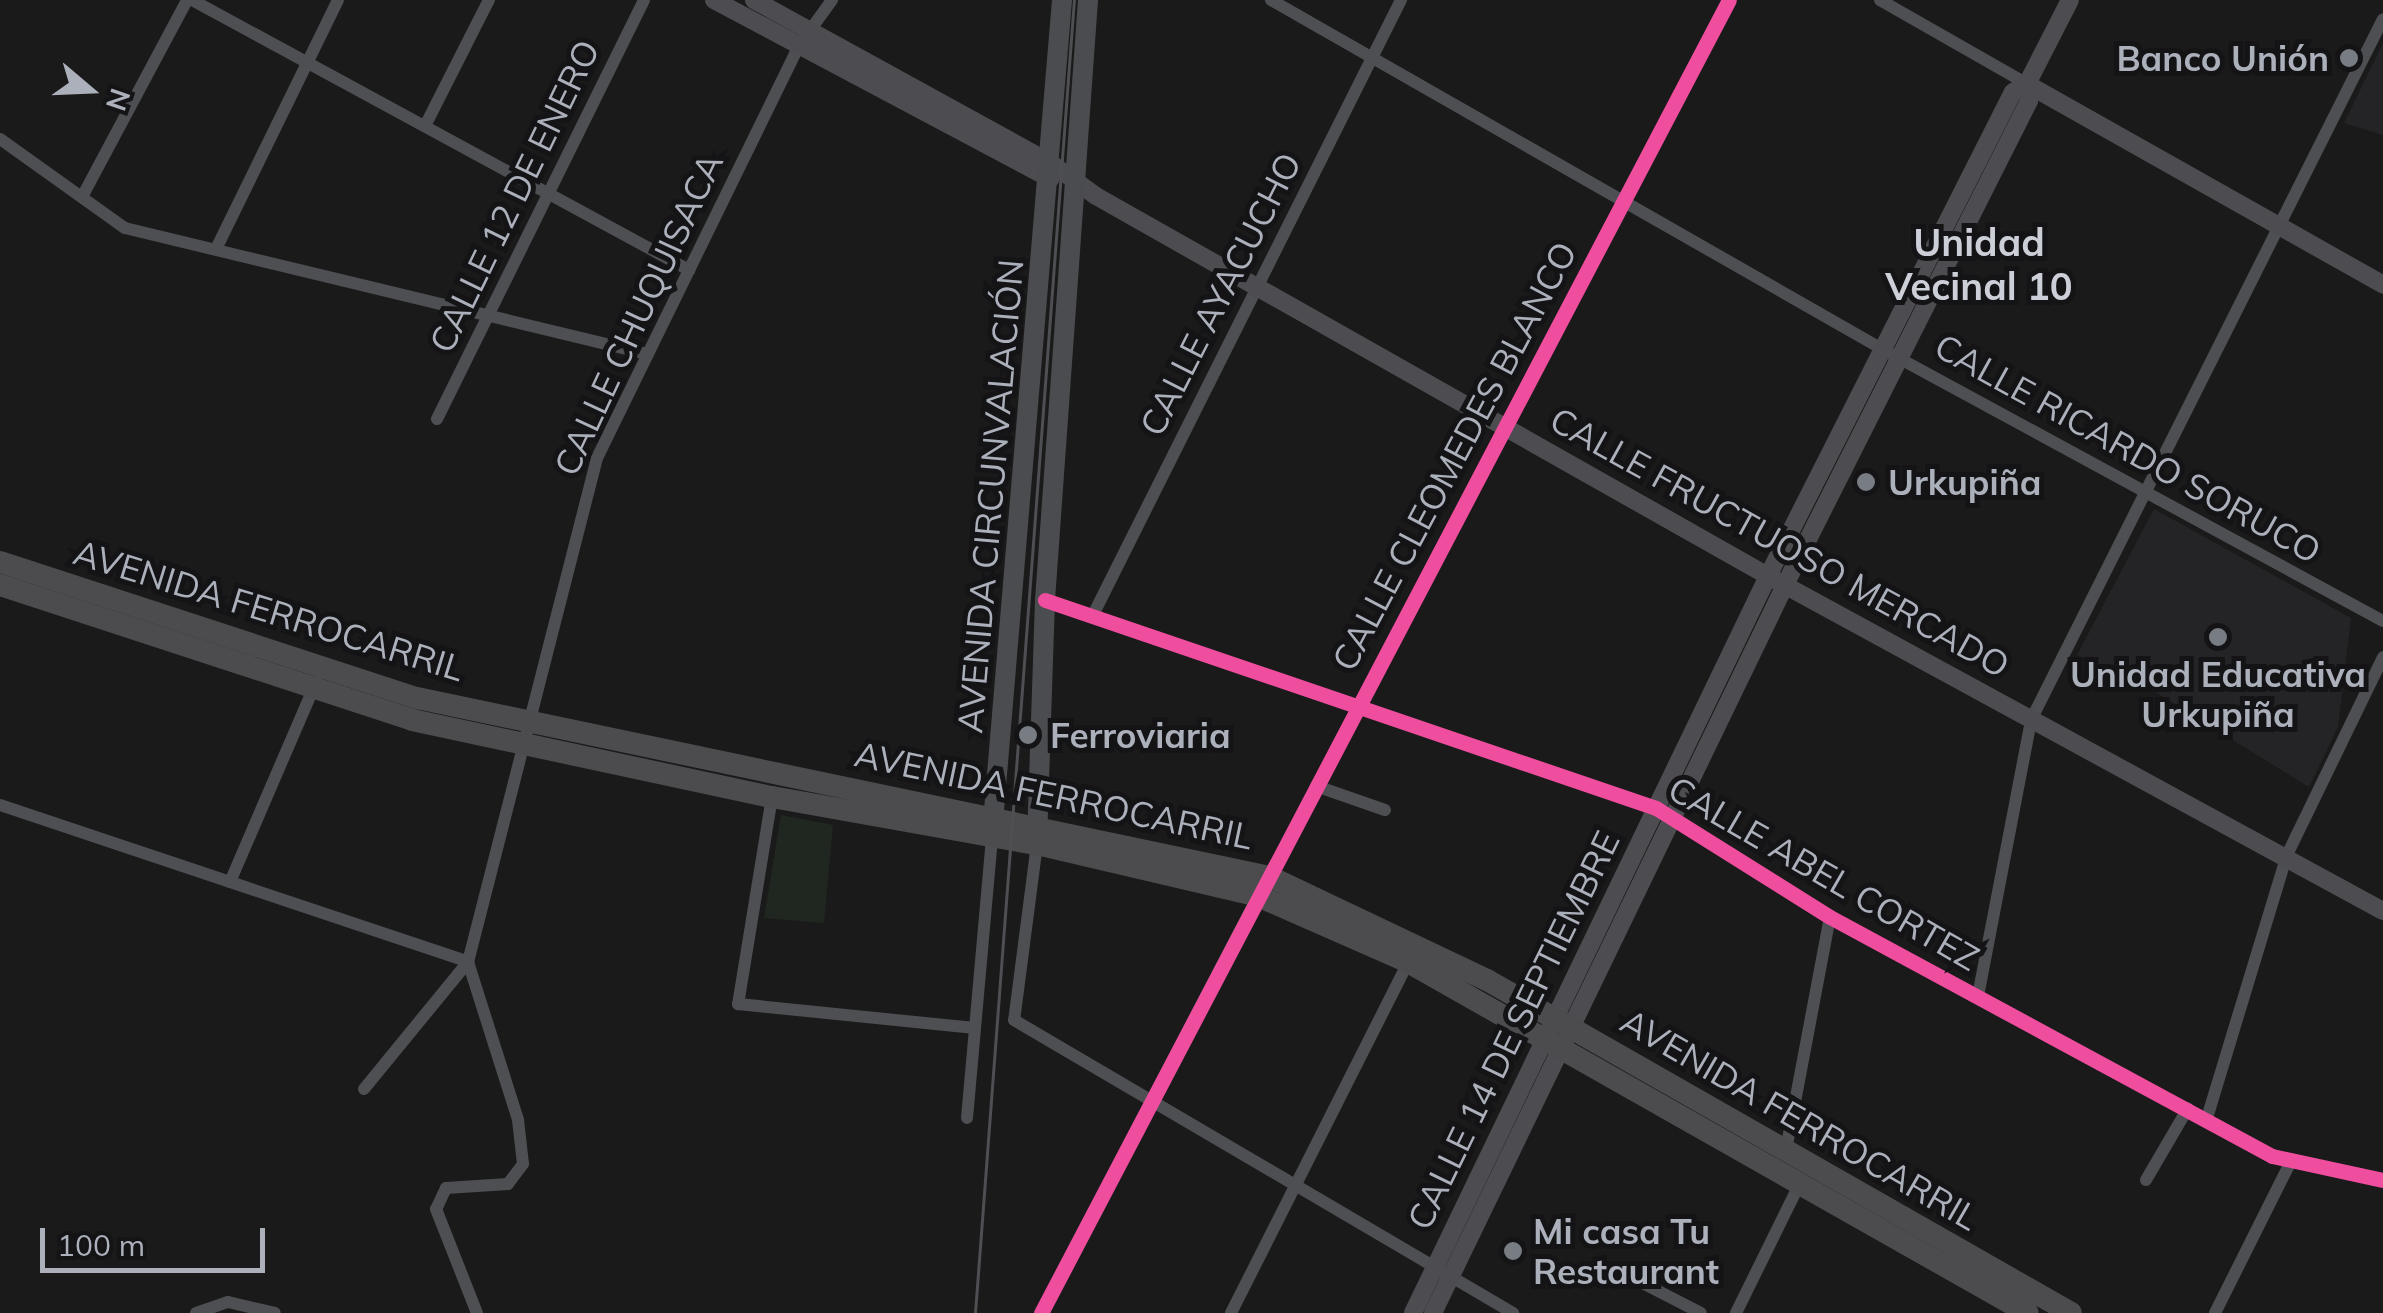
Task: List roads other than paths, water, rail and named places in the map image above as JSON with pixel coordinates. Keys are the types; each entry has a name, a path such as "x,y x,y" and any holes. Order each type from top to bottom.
{"highway":[{"name":"AVENIDA FERROCARRIL","path":"0,562 317,679"},
{"name":"AVENIDA FERROCARRIL","path":"0,584 317,679 772,797 993,826"},
{"name":"AVENIDA FERROCARRIL","path":"528,732 1038,834 1264,886 1420,944 1558,1033 2028,1313"},
{"name":"AVENIDA FERROCARRIL","path":"1264,886 1408,962 1558,1033"},
{"name":"AVENIDA FERROCARRIL","path":"1803,1177 2071,1313"}],"main road":[{"name":"AVENIDA CIRCUNVALACIÓN","path":"1038,834 1068,182 1062,0"},
{"name":"AVENIDA CIRCUNVALACIÓN","path":"993,826 1088,0"}],"street":[{"path":"82,197 189,0 427,122 689,270"},
{"path":"216,248 338,0"},
{"path":"427,122 489,0"},
{"name":"CALLE 12 DE ENERO","path":"437,419 644,0"},
{"name":"CALLE FRUCTUOSO MERCADO","path":"714,0 1068,182"},
{"name":"CALLE FRUCTUOSO MERCADO","path":"754,0 1068,182 1777,580 2287,855 2383,911"},
{"name":"CALLE CHUQUISACA","path":"468,962 587,486 798,46 832,0"},
{"name":"CALLE RICARDO SORUCO","path":"1271,0 1623,196 1890,353 2383,621"},
{"name":"CALLE AYACUCHO","path":"1093,615 1402,0"},
{"name":"CALLE CLEOMEDES BLANCO","path":"1041,1313 1729,0"},
{"path":"1880,0 2383,285"},
{"name":"CALLE 14 DE SEPTIEMBRE","path":"1558,1033 1656,808 1777,580 1890,353 2028,102 2027,84 2070,0"},
{"path":"1978,996 2031,720 2383,18"},
{"path":"0,139 125,228 648,354"},
{"name":"CALLE 14 DE SEPTIEMBRE","path":"1413,1313 1441,1272 1558,1033 1674,819 1777,580"},
{"name":"CALLE ABEL CORTEZ","path":"1046,600 1656,808 1830,917 2290,1163 2383,1180"},
{"path":"2207,1118 2287,855 2383,657"},
{"path":"230,882 317,679"},
{"path":"1316,786 1385,810"},
{"path":"772,797 738,1004 975,1028"},
{"path":"0,805 468,962"},
{"name":"AVENIDA CIRCUNVALACIÓN","path":"967,1118 993,826"},
{"name":"AVENIDA CIRCUNVALACIÓN","path":"1038,834 1014,1020 1152,1100"},
{"path":"1780,1164 1830,917"},
{"path":"364,1089 468,962"},
{"path":"468,962 518,1120 523,1164 508,1184 446,1188 436,1209 477,1313"},
{"path":"1231,1313 1408,962"},
{"path":"1152,1100 1292,1187 1513,1313"},
{"path":"2146,1180 2188,1108"},
{"path":"2215,1313 2290,1163"},
{"path":"1736,1313 1803,1177"},
{"path":"1617,1270 1701,1313"},
{"name":"CALLE 14 DE SEPTIEMBRE","path":"1433,1313 1441,1272"},
{"path":"196,1313 228,1302 275,1313"}],"tram line":[{"path":"975,1313 1074,0"}],"place":[{"name":"Banco Unión","path":"2349,58"},
{"name":"Urkupiña","path":"1866,482"},
{"name":"Unidad Educativa Urkupiña","path":"2218,637"},
{"name":"Ferroviaria","path":"1028,735"},
{"name":"Mi casa Tu Restaurant","path":"1513,1251"}],"district":[{"name":"Unidad Vecinal 10","path":"1979,265"}]}
